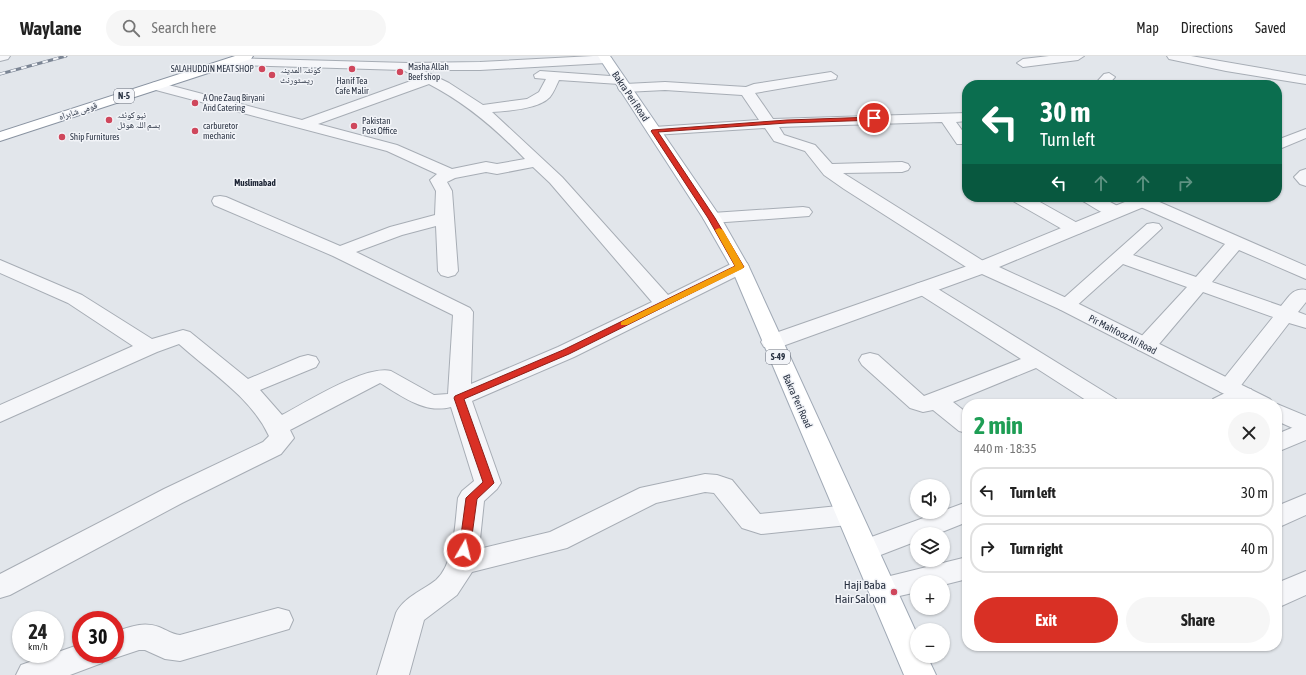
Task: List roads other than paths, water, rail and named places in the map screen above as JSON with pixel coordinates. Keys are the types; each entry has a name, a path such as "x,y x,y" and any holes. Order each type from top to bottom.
{"main road":[{"name":"قومی شاہراہ","path":"0,126 228,58 248,56"},
{"name":"Bakra Peri Road","path":"605,57 712,218 740,267 848,515 920,675"},
{"name":"قومی شاہراہ","path":"0,137 156,86 228,58"}],"street":[{"path":"0,57 4,56"},
{"path":"1023,63 1078,56"},
{"path":"1173,56 1226,67 1306,80"},
{"path":"228,58 405,66 459,66 553,63 605,57"},
{"path":"405,66 431,79 480,110 508,132 536,162 556,180 665,304"},
{"path":"459,66 622,84 748,91 754,88 831,76"},
{"path":"480,110 515,105 540,98 547,91 555,76"},
{"path":"304,124 402,88 431,79"},
{"path":"156,86 392,148 450,174"},
{"name":"Pir Mahfooz Ali Road","path":"748,91 778,137 810,148 828,169 850,186 982,267 1066,305 1146,345 1239,397"},
{"path":"946,117 962,141"},
{"path":"654,131 769,123 962,117"},
{"path":"1282,143 1306,133"},
{"path":"448,271 444,218 444,190 438,180 450,174 486,167 497,169 536,162"},
{"path":"828,169 902,167"},
{"path":"1306,174 1302,177 1306,181"},
{"path":"220,201 340,252 463,312 459,398 488,483 472,498 463,563 447,587 411,613 393,675"},
{"path":"1028,202 1075,229"},
{"path":"1098,202 1115,212"},
{"path":"772,342 982,267 1140,202"},
{"path":"1153,202 1306,273"},
{"path":"712,218 804,212"},
{"path":"340,252 396,231 444,218"},
{"path":"1066,305 1153,228"},
{"path":"1146,345 1232,248"},
{"path":"1121,257 1306,322"},
{"path":"0,266 75,299 149,347"},
{"path":"278,427 371,378 383,376 430,402 443,402 459,398 566,352 740,267"},
{"path":"923,288 1100,399"},
{"path":"1239,397 1286,314 1301,295"},
{"path":"0,414 149,347 183,336 244,388 272,416 282,438 272,448 173,496 0,587"},
{"path":"870,360 918,403 923,405 1037,360"},
{"path":"244,388 308,362"},
{"path":"937,400 962,421"},
{"path":"1282,414 1306,426"},
{"path":"1282,442 1306,430"},
{"path":"463,563 558,541 649,495 706,483 723,486 751,521 761,524 848,515"},
{"path":"1282,515 1306,503"},
{"path":"865,550 962,514"},
{"path":"882,589 962,569"},
{"path":"1282,594 1306,582"},
{"path":"124,643 139,637 150,637 165,646 180,648 278,620"},
{"path":"32,675 72,661"}],"railway":[{"path":"0,74 66,56"}],"place":[{"name":"SALAHUDDIN MEAT SHOP","path":"262,69"},
{"name":"Hanif Tea Cafe Malir","path":"352,69"},
{"name":"Masha Allah Beef shop","path":"400,72"},
{"name":"کوئٹہ المدینہ ریسٹورنٹ","path":"272,75"},
{"name":"A One Zauq Biryani And Catering","path":"195,103"},
{"name":"نیو کوئٹہ بسم اللہ ھوٹل","path":"109,120"},
{"name":"Pakistan Post Office","path":"354,126"},
{"name":"carburetor mechanic","path":"195,131"},
{"name":"Ship Furnitures","path":"62,137"},
{"name":"Haji Baba Hair Saloon","path":"894,592"}],"district":[{"name":"Muslimabad","path":"255,183"}]}
